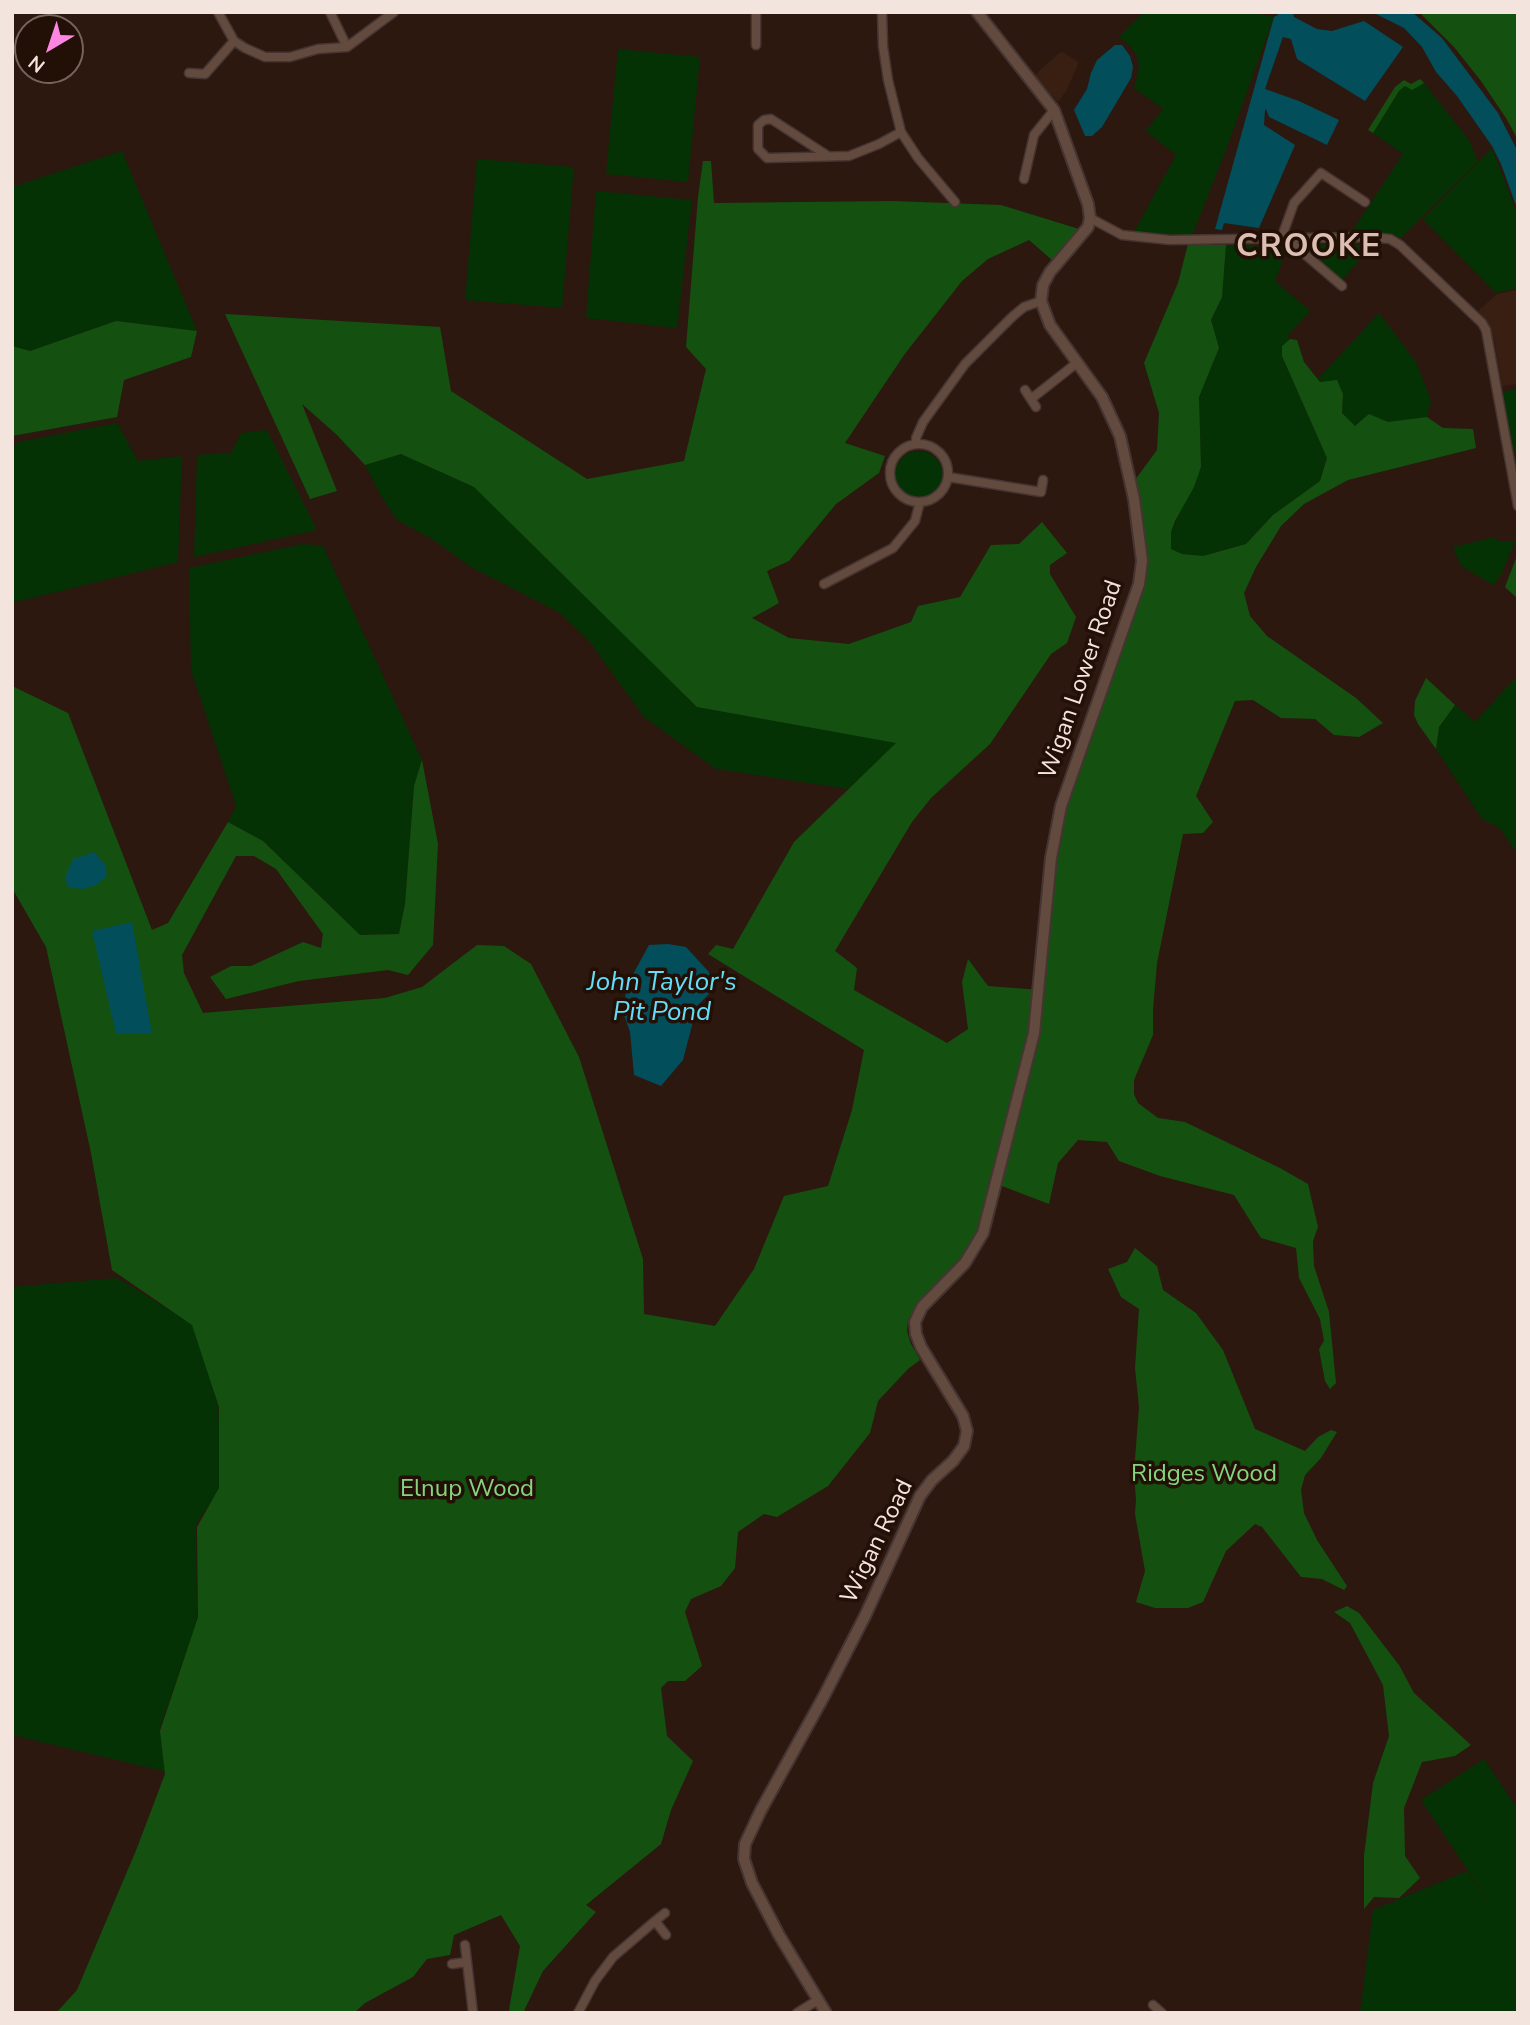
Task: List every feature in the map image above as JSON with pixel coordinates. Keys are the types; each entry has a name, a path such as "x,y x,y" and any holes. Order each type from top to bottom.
{"main road":[{"path":"977,12 1054,110 1080,180 1090,218 1084,233 1050,272 1043,285 1041,301"},
{"name":"Wigan Lower Road","path":"1037,1013 1051,858 1060,806 1139,584 1142,561 1135,499 1120,436 1101,397 1050,325 1041,301"},
{"name":"Wigan Road","path":"825,2013 752,1883 744,1859 746,1844 761,1810 865,1616 920,1496 964,1446 967,1431 963,1416 921,1347 915,1322 922,1307 965,1263 983,1233 993,1186 1030,1053 1037,1013"}],"street":[{"path":"218,12 234,41 265,57 290,57 318,49 347,47 394,12"},
{"path":"330,12 347,47"},
{"path":"756,12 756,44"},
{"path":"882,12 888,80 901,132 918,158 955,202"},
{"path":"189,73 205,74 234,41"},
{"path":"1024,180 1034,135 1054,110"},
{"path":"828,156 771,119 758,125 758,149 764,157 849,156 901,132"},
{"path":"1284,239 1294,203 1321,173 1365,202"},
{"path":"1090,218 1122,235 1170,240 1390,239 1482,323 1488,336 1518,506"},
{"path":"1284,239 1342,286"},
{"path":"917,444 916,438 923,422 965,364 1024,307 1041,301"},
{"path":"1025,390 1034,403 1078,362"},
{"path":"917,444 926,445 940,453 945,461 948,477 941,492 920,502 905,498 897,492 890,475 891,466 900,451 917,444"},
{"path":"948,477 1041,492 1043,480"},
{"path":"824,585 893,548 915,521 920,502"},
{"path":"578,2013 591,1988 613,1957 639,1932 665,1913"},
{"path":"654,1921 666,1935"},
{"path":"465,1945 473,2013"},
{"path":"452,1964 467,1962"},
{"path":"797,2013 818,2000"},
{"path":"1153,2005 1161,2013"}],"shaded area":[{"path":"1063,52 1079,62 1067,90 1058,102 1034,76"},
{"path":"1518,290 1518,384 1502,386 1494,339 1489,324 1478,311 1497,294"}],"green space":[{"path":"1144,12 1249,12 1274,17 1192,236 1134,232 1176,155 1146,131 1163,109 1134,88 1139,67 1137,56 1119,37"},
{"path":"1419,12 1518,12 1518,140 1481,81 1454,47"},
{"path":"618,49 700,57 688,182 606,174"},
{"path":"1420,79 1424,83 1412,90 1405,86 1399,91 1373,133 1368,130 1395,87 1404,80 1411,84"},
{"path":"1424,83 1469,140 1478,161 1401,238 1383,233 1352,231 1403,154 1373,133 1399,91 1405,86 1412,89"},
{"path":"1492,148 1518,216 1518,288 1496,293 1423,219"},
{"path":"122,151 197,331 116,321 30,351 12,346 12,187"},
{"path":"477,159 574,167 562,308 465,300"},
{"name":"Elnup Wood","path":"703,161 711,161 714,203 892,201 1001,205 1079,229 1052,260 1029,240 988,259 962,281 904,355 845,443 885,456 879,473 836,504 789,561 767,571 779,603 752,618 789,638 849,644 911,622 918,606 960,597 991,545 1019,544 1042,522 1067,553 1050,565 1050,574 1076,617 1067,643 1051,654 990,744 931,798 912,822 835,951 857,968 854,990 947,1043 968,1029 962,982 968,959 988,986 1041,990 1058,831 1068,794 1144,571 1135,480 1157,450 1159,413 1144,363 1178,283 1188,244 1226,245 1222,297 1211,320 1219,348 1199,397 1201,467 1194,487 1175,521 1171,532 1171,549 1182,554 1203,556 1246,544 1273,515 1320,481 1327,458 1282,356 1282,346 1290,339 1297,340 1304,362 1320,382 1337,380 1343,394 1342,413 1355,426 1369,414 1388,422 1427,417 1443,428 1473,429 1476,448 1348,480 1304,504 1281,526 1256,567 1244,593 1250,616 1267,636 1356,698 1383,723 1359,737 1334,735 1315,719 1281,718 1253,700 1235,701 1196,796 1213,822 1203,833 1183,834 1157,963 1153,1035 1134,1080 1134,1094 1138,1103 1158,1118 1185,1122 1308,1184 1318,1227 1313,1241 1314,1266 1329,1312 1336,1383 1330,1389 1325,1381 1319,1349 1324,1341 1320,1319 1299,1278 1296,1248 1261,1238 1234,1195 1160,1176 1119,1161 1107,1142 1078,1140 1058,1163 1049,1204 989,1181 979,1231 968,1257 918,1304 908,1320 907,1331 920,1360 878,1401 870,1433 828,1486 777,1517 764,1514 738,1532 735,1568 721,1586 691,1599 685,1612 702,1666 685,1681 668,1681 661,1688 667,1736 693,1761 671,1810 661,1844 586,1905 596,1912 543,1971 523,2013 509,2010 520,1946 501,1915 454,1935 450,1955 427,1959 413,1977 365,2003 354,2013 56,2013 77,1990 165,1774 160,1731 198,1617 197,1527 219,1488 219,1407 192,1325 112,1270 91,1153 46,947 12,888 12,686 68,713 152,930 168,923 228,822 263,841 360,935 399,934 405,904 414,786 422,760 438,844 433,945 408,975 388,970 299,981 226,999 210,977 231,966 251,966 303,942 321,948 323,934 276,869 254,856 236,856 182,955 184,973 203,1013 385,998 422,987 477,945 504,946 531,964 579,1057 643,1259 644,1314 715,1326 754,1269 784,1196 828,1186 852,1110 864,1050 708,954 716,945 733,949 794,842 896,743 697,707 474,487 401,454 365,465 302,404 337,491 310,499 225,314 440,327 451,391 587,479 684,461 706,369 686,347"},
{"path":"596,191 692,200 677,328 586,318"},
{"path":"1297,244 1373,245 1341,281"},
{"path":"1226,245 1268,245 1287,249 1275,281 1310,311 1287,336 1290,339 1282,346 1282,356 1327,458 1320,481 1273,515 1246,544 1203,556 1182,554 1170,549 1171,532 1201,467 1199,397 1219,348 1211,320 1222,297"},
{"path":"1379,313 1416,362 1431,400 1427,417 1388,423 1369,415 1356,427 1342,413 1343,394 1318,379"},
{"path":"116,321 197,331 191,357 124,380 117,417 12,436 12,346 30,351"},
{"path":"1518,389 1518,461 1502,392"},
{"path":"117,423 138,461 182,456 178,562 12,603 12,448 18,442"},
{"path":"267,430 317,530 194,557 197,455 231,453 241,433"},
{"path":"919,451 936,458 943,475 936,492 919,499 902,492 895,475 902,458"},
{"path":"401,454 474,487 697,707 897,743 848,789 716,769 644,717 589,641 560,613 471,567 432,539 397,520 365,465"},
{"path":"1496,537 1498,542 1515,542 1501,575 1493,585 1461,566 1453,547"},
{"path":"303,544 323,546 422,760 414,786 405,904 399,934 360,935 263,841 228,822 236,806 191,670 189,568"},
{"path":"1518,553 1518,599 1505,587"},
{"path":"1518,675 1518,855 1500,828 1482,819 1436,749 1439,727 1455,705 1475,722"},
{"path":"1426,678 1455,705 1439,727 1436,749 1414,715 1415,701"},
{"name":"Ridges Wood","path":"1135,1248 1157,1266 1163,1290 1196,1313 1223,1350 1255,1429 1305,1451 1318,1437 1331,1430 1337,1432 1321,1458 1305,1475 1301,1490 1304,1513 1317,1540 1347,1586 1344,1590 1322,1579 1301,1577 1262,1527 1255,1524 1226,1551 1203,1602 1188,1608 1155,1608 1136,1602 1145,1571 1135,1514 1134,1472 1139,1407 1135,1368 1139,1309 1121,1297 1108,1269 1127,1262"},
{"path":"117,1278 194,1325 218,1403 222,1486 196,1524 197,1621 160,1728 167,1772 12,1735 12,1287"},
{"path":"1347,1606 1359,1613 1399,1665 1414,1693 1471,1745 1455,1756 1422,1762 1404,1808 1405,1856 1420,1878 1399,1898 1374,1897 1364,1909 1364,1856 1373,1783 1389,1736 1383,1685 1350,1623 1334,1612"},
{"path":"1484,1759 1518,1810 1518,2013 1360,2013 1373,1910 1467,1871 1500,1919 1421,1800"}],"water":[{"path":"1278,12 1293,12 1294,17 1317,29 1332,31 1364,21 1403,47 1365,101 1297,59 1291,39 1283,37 1265,89 1339,120 1327,145 1269,117 1266,109 1264,125 1295,145 1259,228 1224,223 1222,230 1215,229 1274,17"},
{"path":"1372,12 1412,12 1442,38 1498,113 1518,152 1518,211 1492,146 1457,96 1436,72 1422,47 1404,28"},
{"path":"1115,45 1122,45 1130,56 1133,67 1131,78 1102,127 1092,136 1085,136 1074,110 1087,89 1097,60"},
{"path":"94,852 105,864 107,876 96,885 82,889 68,887 65,877 73,859"},
{"path":"132,922 152,1034 116,1034 92,931"},
{"name":"John Taylor's Pit Pond","path":"649,945 686,947 709,972 712,991 697,1006 683,1060 661,1086 634,1075 630,1032 624,1015 626,987"}],"district":[{"name":"CROOKE","path":"1309,248"}]}
